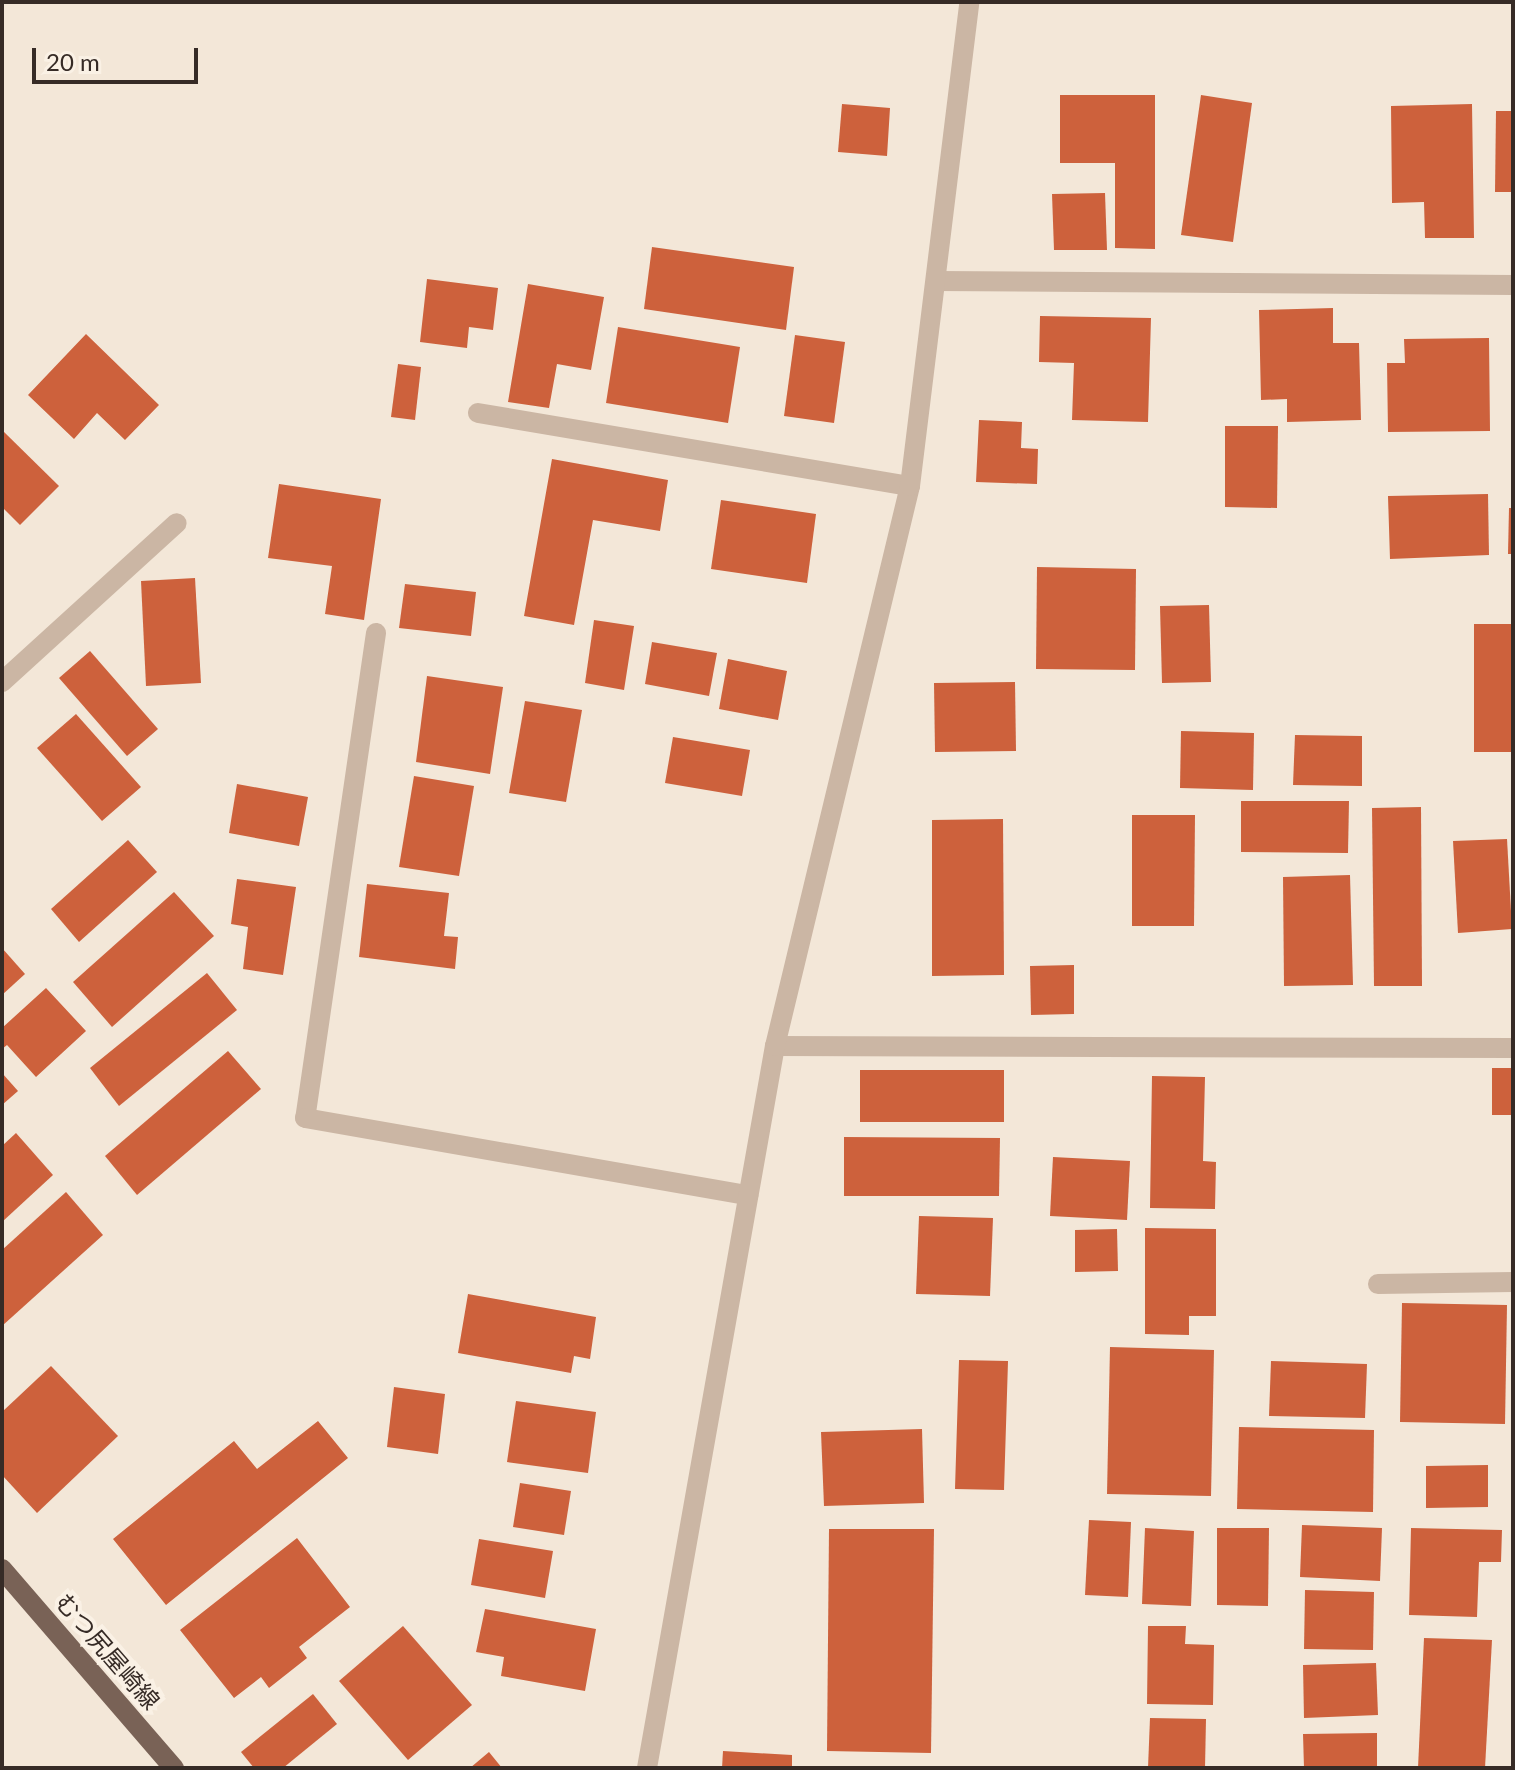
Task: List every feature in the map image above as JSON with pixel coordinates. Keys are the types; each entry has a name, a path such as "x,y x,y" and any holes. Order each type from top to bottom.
{"main road":[{"name":"むつ尻屋崎線","path":"2,1569 174,1768"}],"street":[{"path":"647,1768 775,1046 910,486 969,2"},
{"path":"937,281 1513,285"},
{"path":"478,413 910,486"},
{"path":"2,682 177,523"},
{"path":"376,633 305,1118 748,1195"},
{"path":"775,1046 1513,1048"},
{"path":"1378,1284 1513,1282"}],"building":[{"path":"1060,95 1155,95 1155,249 1115,248 1115,163 1060,163"},
{"path":"1201,95 1252,103 1233,242 1181,235"},
{"path":"842,104 890,108 887,156 838,152"},
{"path":"1472,104 1474,238 1425,238 1424,202 1392,203 1391,106"},
{"path":"1496,111 1513,111 1513,192 1495,192"},
{"path":"1105,193 1107,250 1054,250 1052,194"},
{"path":"652,247 794,267 786,330 644,309"},
{"path":"427,279 498,288 493,330 469,327 467,348 420,342"},
{"path":"528,284 604,297 591,370 557,364 549,408 508,402"},
{"path":"1333,308 1333,343 1359,343 1361,420 1287,422 1287,399 1261,400 1259,310"},
{"path":"1040,316 1151,318 1148,422 1072,420 1074,363 1039,362"},
{"path":"618,327 740,347 728,423 606,403"},
{"path":"86,334 159,405 125,440 97,413 74,439 28,395"},
{"path":"795,335 845,342 834,423 784,416"},
{"path":"1489,338 1490,431 1388,432 1387,363 1405,363 1404,339"},
{"path":"398,364 421,367 415,420 391,417"},
{"path":"979,420 1022,422 1021,448 1038,449 1037,484 976,482"},
{"path":"1225,426 1278,426 1277,508 1225,507"},
{"path":"2,430 59,486 20,525 2,507"},
{"path":"552,459 668,480 660,531 593,520 574,625 524,616"},
{"path":"279,484 381,499 364,620 325,614 332,566 268,558"},
{"path":"1488,494 1489,555 1390,559 1388,496"},
{"path":"721,500 816,514 807,583 711,569"},
{"path":"1509,508 1513,508 1513,554 1508,554"},
{"path":"1037,567 1136,569 1135,670 1036,669"},
{"path":"195,578 201,683 146,686 141,581"},
{"path":"405,584 476,592 471,636 399,628"},
{"path":"1209,605 1211,682 1162,683 1160,606"},
{"path":"594,620 634,626 624,690 585,683"},
{"path":"1474,624 1513,624 1513,752 1474,752"},
{"path":"652,642 717,653 709,696 645,684"},
{"path":"90,651 158,729 127,756 59,678"},
{"path":"728,659 787,671 778,720 719,709"},
{"path":"427,676 503,687 490,774 416,762"},
{"path":"1015,682 1016,751 935,752 934,683"},
{"path":"525,701 582,710 566,802 509,793"},
{"path":"76,714 141,787 102,821 37,748"},
{"path":"1181,731 1254,733 1253,790 1180,788"},
{"path":"1295,735 1362,736 1362,786 1293,785"},
{"path":"673,737 750,750 742,796 665,783"},
{"path":"414,776 474,786 459,876 399,867"},
{"path":"237,784 308,797 299,846 229,833"},
{"path":"1241,801 1349,801 1348,853 1241,852"},
{"path":"1421,807 1422,986 1374,986 1372,808"},
{"path":"1132,815 1195,815 1194,926 1132,926"},
{"path":"1003,819 1004,975 932,976 932,820"},
{"path":"1507,839 1512,929 1458,933 1453,841"},
{"path":"128,840 157,872 79,942 51,909"},
{"path":"1350,875 1353,985 1284,986 1283,877"},
{"path":"237,879 296,887 283,975 243,969 248,927 231,924"},
{"path":"367,884 449,893 444,936 458,937 455,969 359,957"},
{"path":"174,892 214,936 112,1027 73,982"},
{"path":"2,948 25,974 2,995"},
{"path":"1074,965 1074,1014 1031,1015 1030,966"},
{"path":"207,973 237,1010 119,1106 90,1068"},
{"path":"46,988 86,1031 36,1077 7,1045 2,1049 2,1028"},
{"path":"228,1051 261,1089 137,1195 105,1156"},
{"path":"1492,1068 1513,1068 1513,1115 1492,1115"},
{"path":"860,1070 1004,1070 1004,1122 860,1122"},
{"path":"2,1073 18,1091 2,1105"},
{"path":"1152,1076 1205,1077 1203,1161 1216,1162 1215,1209 1150,1208"},
{"path":"16,1133 53,1175 2,1222 2,1146"},
{"path":"844,1137 1000,1138 999,1196 844,1196"},
{"path":"1053,1157 1130,1161 1127,1220 1050,1216"},
{"path":"66,1192 103,1235 2,1326 2,1250"},
{"path":"919,1216 993,1218 990,1296 916,1294"},
{"path":"1145,1228 1216,1229 1216,1316 1189,1316 1189,1335 1145,1334"},
{"path":"1117,1229 1118,1271 1075,1272 1075,1230"},
{"path":"468,1294 596,1317 590,1359 574,1356 571,1373 458,1353"},
{"path":"1402,1303 1507,1305 1505,1424 1400,1422"},
{"path":"1110,1347 1214,1350 1211,1496 1107,1494"},
{"path":"959,1360 1008,1361 1004,1490 955,1489"},
{"path":"1271,1361 1367,1364 1365,1418 1269,1416"},
{"path":"51,1366 118,1436 37,1513 2,1475 2,1412"},
{"path":"394,1387 445,1394 438,1454 387,1447"},
{"path":"516,1401 596,1412 588,1473 507,1462"},
{"path":"318,1421 348,1458 166,1605 113,1539 234,1441 257,1469"},
{"path":"1239,1427 1374,1430 1373,1512 1237,1509"},
{"path":"922,1429 924,1503 824,1506 821,1432"},
{"path":"1488,1465 1488,1507 1426,1508 1426,1466"},
{"path":"520,1483 571,1491 564,1535 513,1527"},
{"path":"1089,1520 1131,1522 1128,1597 1085,1595"},
{"path":"1302,1525 1382,1528 1380,1581 1300,1577"},
{"path":"1145,1528 1194,1531 1191,1606 1142,1604"},
{"path":"1217,1528 1269,1528 1268,1606 1217,1605"},
{"path":"1411,1528 1502,1530 1501,1562 1479,1562 1477,1617 1409,1615"},
{"path":"829,1529 934,1529 931,1753 827,1751"},
{"path":"297,1538 350,1607 299,1647 307,1658 269,1688 261,1677 234,1698 180,1630"},
{"path":"479,1539 553,1551 545,1598 471,1585"},
{"path":"1305,1590 1374,1592 1373,1650 1304,1649"},
{"path":"485,1609 596,1629 585,1691 501,1676 504,1657 476,1652"},
{"path":"403,1626 472,1705 408,1760 339,1681"},
{"path":"1148,1626 1186,1626 1185,1644 1214,1645 1213,1705 1147,1704"},
{"path":"1424,1638 1492,1640 1485,1768 1418,1768"},
{"path":"1376,1663 1378,1715 1304,1718 1303,1665"},
{"path":"313,1694 337,1724 283,1768 254,1768 241,1752"},
{"path":"1150,1718 1206,1719 1205,1768 1148,1768"},
{"path":"1377,1733 1377,1768 1304,1768 1303,1734"},
{"path":"723,1751 792,1755 792,1768 722,1768"},
{"path":"489,1752 502,1768 470,1768"}]}
